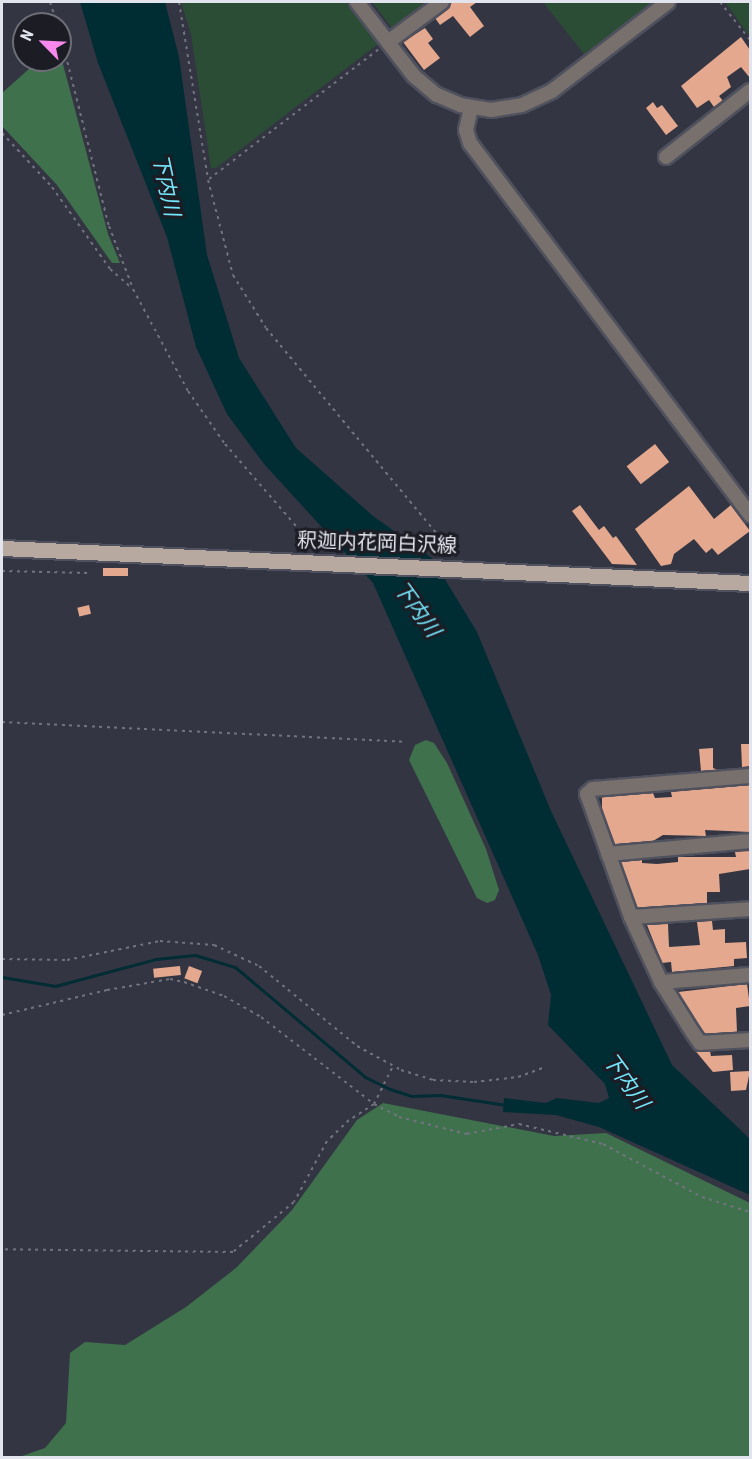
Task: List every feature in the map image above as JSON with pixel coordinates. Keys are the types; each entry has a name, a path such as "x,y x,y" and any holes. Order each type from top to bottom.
{"main road":[{"name":"釈迦内花岡白沢線","path":"2,548 750,582"}],"street":[{"path":"357,2 414,76 436,95 471,108 491,110 522,105 552,91 668,2"},
{"path":"387,42 442,2"},
{"path":"666,157 750,91"},
{"path":"471,108 466,130 470,143 750,515"},
{"path":"750,776 592,789 587,794 631,917 661,982 700,1043 750,1040"},
{"path":"608,854 750,841"},
{"path":"631,917 750,909"},
{"path":"661,982 750,975"}],"path":[{"path":"179,2 208,180 232,275 266,328 461,568"},
{"path":"720,2 750,40"},
{"path":"208,180 387,42"},
{"path":"70,72 109,226 133,289 164,351 225,444 330,563"},
{"path":"2,133 52,187 110,269 133,289"},
{"path":"2,571 89,573"},
{"path":"2,722 405,742"},
{"path":"2,959 67,960 160,941 214,945 259,966 357,1046 392,1066 433,1080 474,1082 518,1077 543,1068"},
{"path":"2,1015 107,990 170,979 184,982 224,996 261,1017 374,1104 399,1117 467,1134 519,1124 603,1144 702,1197 750,1212"},
{"path":"2,1249 233,1252 294,1202 327,1141 349,1120 374,1104 392,1066"}],"shaded area":[{"path":"181,2 346,2 378,44 216,168 211,168 191,34"},
{"path":"372,2 434,2 391,27"},
{"path":"543,2 653,2 584,54"},
{"path":"725,2 750,2 750,37"}],"green space":[{"path":"26,72 65,72 108,234 120,263 112,263 57,185 2,126 2,93"},
{"path":"426,740 434,743 447,763 486,849 499,890 495,900 487,903 477,898 409,760 415,745"},
{"path":"383,1103 554,1136 606,1133 750,1203 750,1457 19,1457 45,1448 66,1423 70,1353 85,1342 125,1345 186,1307 236,1268 292,1210 357,1120"}],"water":[{"name":"下内川","path":"80,2 165,2 179,57 207,255 239,358 296,448 373,516 432,558 477,632 551,811 672,1065 750,1139 750,1195 599,1127 556,1115 503,1112 504,1098 546,1103 557,1098 599,1103 609,1098 605,1084 548,1025 551,995 538,955 373,583 264,464 227,414 196,347 167,237 98,63"}],"building":[{"path":"453,2 477,2 470,7 484,26 470,37 453,16 440,25 435,18"},
{"path":"425,28 433,39 428,43 440,58 424,70 403,42"},
{"path":"741,37 750,50 750,78 741,67 727,77 731,87 719,96 723,101 714,107 709,100 697,108 681,86"},
{"path":"653,102 657,108 662,105 678,126 666,135 646,108"},
{"path":"655,444 669,462 641,484 627,466"},
{"path":"689,486 714,519 731,505 750,531 718,555 712,548 706,553 694,539 674,554 671,564 661,566 635,529"},
{"path":"580,505 599,530 604,526 613,538 616,536 637,565 612,564 572,511"},
{"path":"103,568 128,568 128,576 103,576"},
{"path":"89,605 91,614 79,616 77,608"},
{"path":"741,744 750,744 750,766 742,767"},
{"path":"713,748 713,768 718,770 701,771 699,749"},
{"path":"750,785 750,832 705,830 706,836 663,835 653,841 615,844 602,810 602,797 653,793 655,798 672,797 671,792"},
{"path":"750,851 750,869 719,874 720,892 707,892 707,903 637,908 621,862 642,860 642,863 657,864 678,862 678,857 736,857 735,852"},
{"path":"712,921 713,930 725,929 725,943 746,942 747,958 734,959 734,966 672,972 671,962 662,963 647,925 668,924 669,947 700,945 697,922"},
{"path":"180,966 181,975 154,978 153,969"},
{"path":"189,966 202,971 197,983 184,978"},
{"path":"747,984 750,1006 736,1008 737,1032 704,1034 678,992"},
{"path":"688,1042 697,1051 710,1051 711,1056 732,1055 733,1070 713,1072"},
{"path":"750,1071 746,1090 731,1091 730,1072"}],"waterway":[{"path":"2,977 55,986 156,959 195,955 235,967 365,1077 412,1096 440,1095 506,1105"}]}
